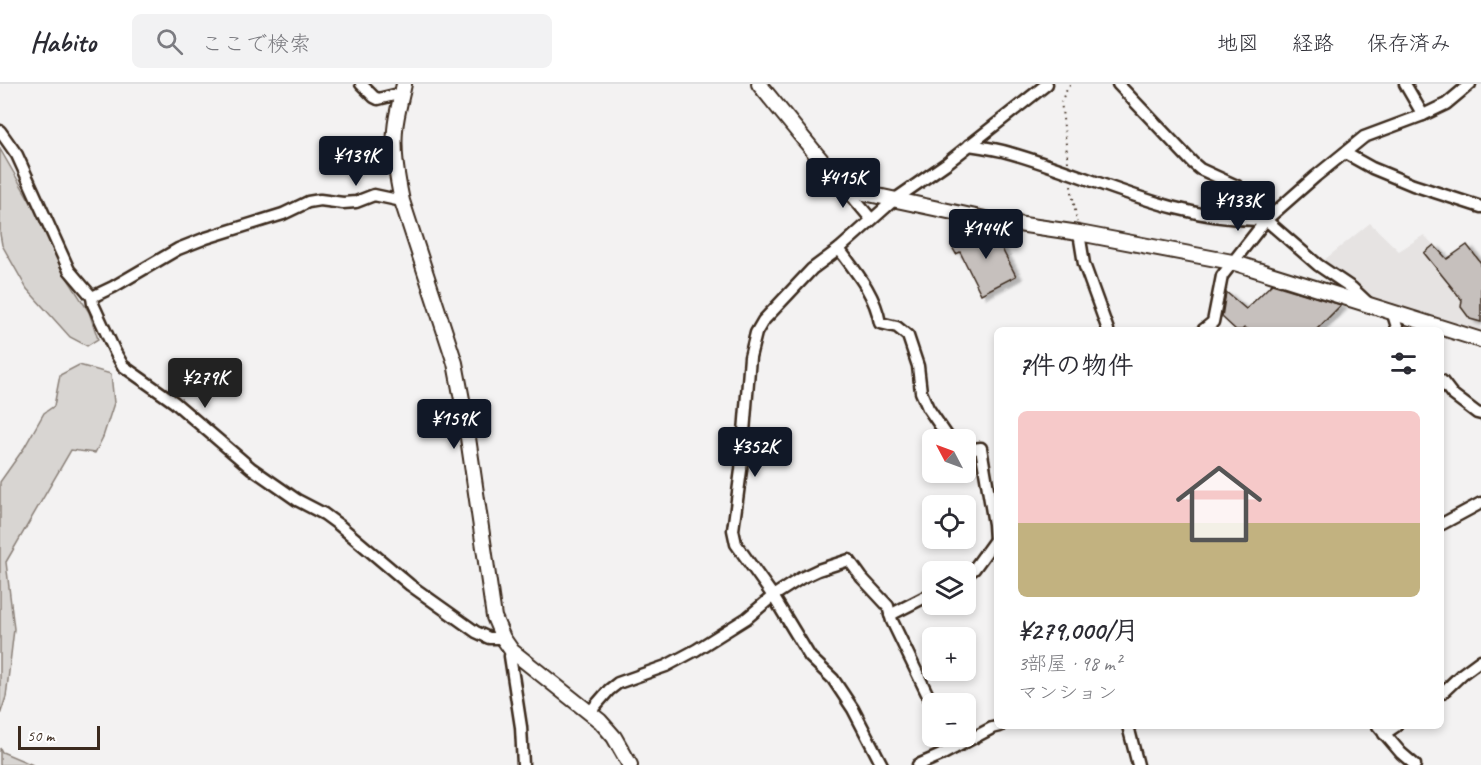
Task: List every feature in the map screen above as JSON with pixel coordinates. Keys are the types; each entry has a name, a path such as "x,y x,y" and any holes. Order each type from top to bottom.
{"main road":[{"path":"759,84 838,180 864,193 990,220 1079,233 1232,262 1441,327"},
{"path":"404,88 395,129 397,175 402,201 455,363 494,617 503,638 512,651 600,722 614,737 630,765"},
{"path":"1444,328 1481,340"}],"street":[{"path":"361,84 378,99 404,88"},
{"path":"882,765 853,709 833,679 810,657 773,596 736,544 733,530 741,470 750,357 756,333 763,321 812,269 894,200 947,163 1047,84"},
{"path":"1118,84 1193,163 1200,169 1237,186 1256,203 1266,220 1317,265 1352,288 1369,304"},
{"path":"1405,84 1423,115"},
{"path":"1207,327 1213,322 1222,276 1266,220 1364,137 1446,104 1470,84"},
{"path":"0,131 17,155 69,270 92,297 93,304 123,366 174,402 251,468 297,500 339,525 419,592 476,632 489,638 503,638"},
{"path":"969,145 1008,152 1160,204 1243,220 1266,220"},
{"path":"1345,153 1372,168 1413,185 1481,207"},
{"path":"838,180 871,219"},
{"path":"92,297 178,249 283,214 308,202 320,200 356,202 374,195 402,201"},
{"path":"1079,233 1084,264 1107,327"},
{"path":"838,249 868,290 878,312 880,323 897,327 908,336 918,366 921,392 928,408 942,429"},
{"path":"1392,311 1398,327"},
{"path":"1444,384 1452,394 1481,414"},
{"path":"976,449 981,448 994,528"},
{"path":"1444,523 1481,503"},
{"path":"976,566 994,543"},
{"path":"589,713 618,683 666,666 747,618 773,596 801,578 849,560 888,606 890,615 927,693"},
{"path":"890,615 922,599"},
{"path":"512,651 510,656 521,727 523,765"},
{"path":"1444,691 1481,660"},
{"path":"918,765 994,727"},
{"path":"1129,729 1138,765"},
{"path":"1381,730 1415,765"}],"path":[{"path":"1070,84 1061,101 1069,173 1079,233"}],"shaded area":[{"path":"0,149 38,215 62,270 89,312 98,339 87,346 70,337 27,289 2,245"},
{"path":"1370,223 1399,251 1424,235 1447,259 1467,245 1481,262 1481,332 1371,300 1318,265"},
{"path":"79,365 111,374 114,403 95,453 71,450 6,562 14,629 6,697 0,715 0,482 24,448 44,413 54,406 60,375"},
{"path":"0,748 2,752 33,765 0,765"}],"building":[{"path":"991,229 999,230 1004,241 999,243 1016,276 981,294 960,252 956,254 951,245 966,237 968,241"},
{"path":"1434,245 1447,259 1467,245 1481,263 1481,322 1470,319 1461,307 1462,300 1424,253"},
{"path":"1272,284 1341,305 1319,327 1233,327 1222,317 1226,292 1246,309"}]}
